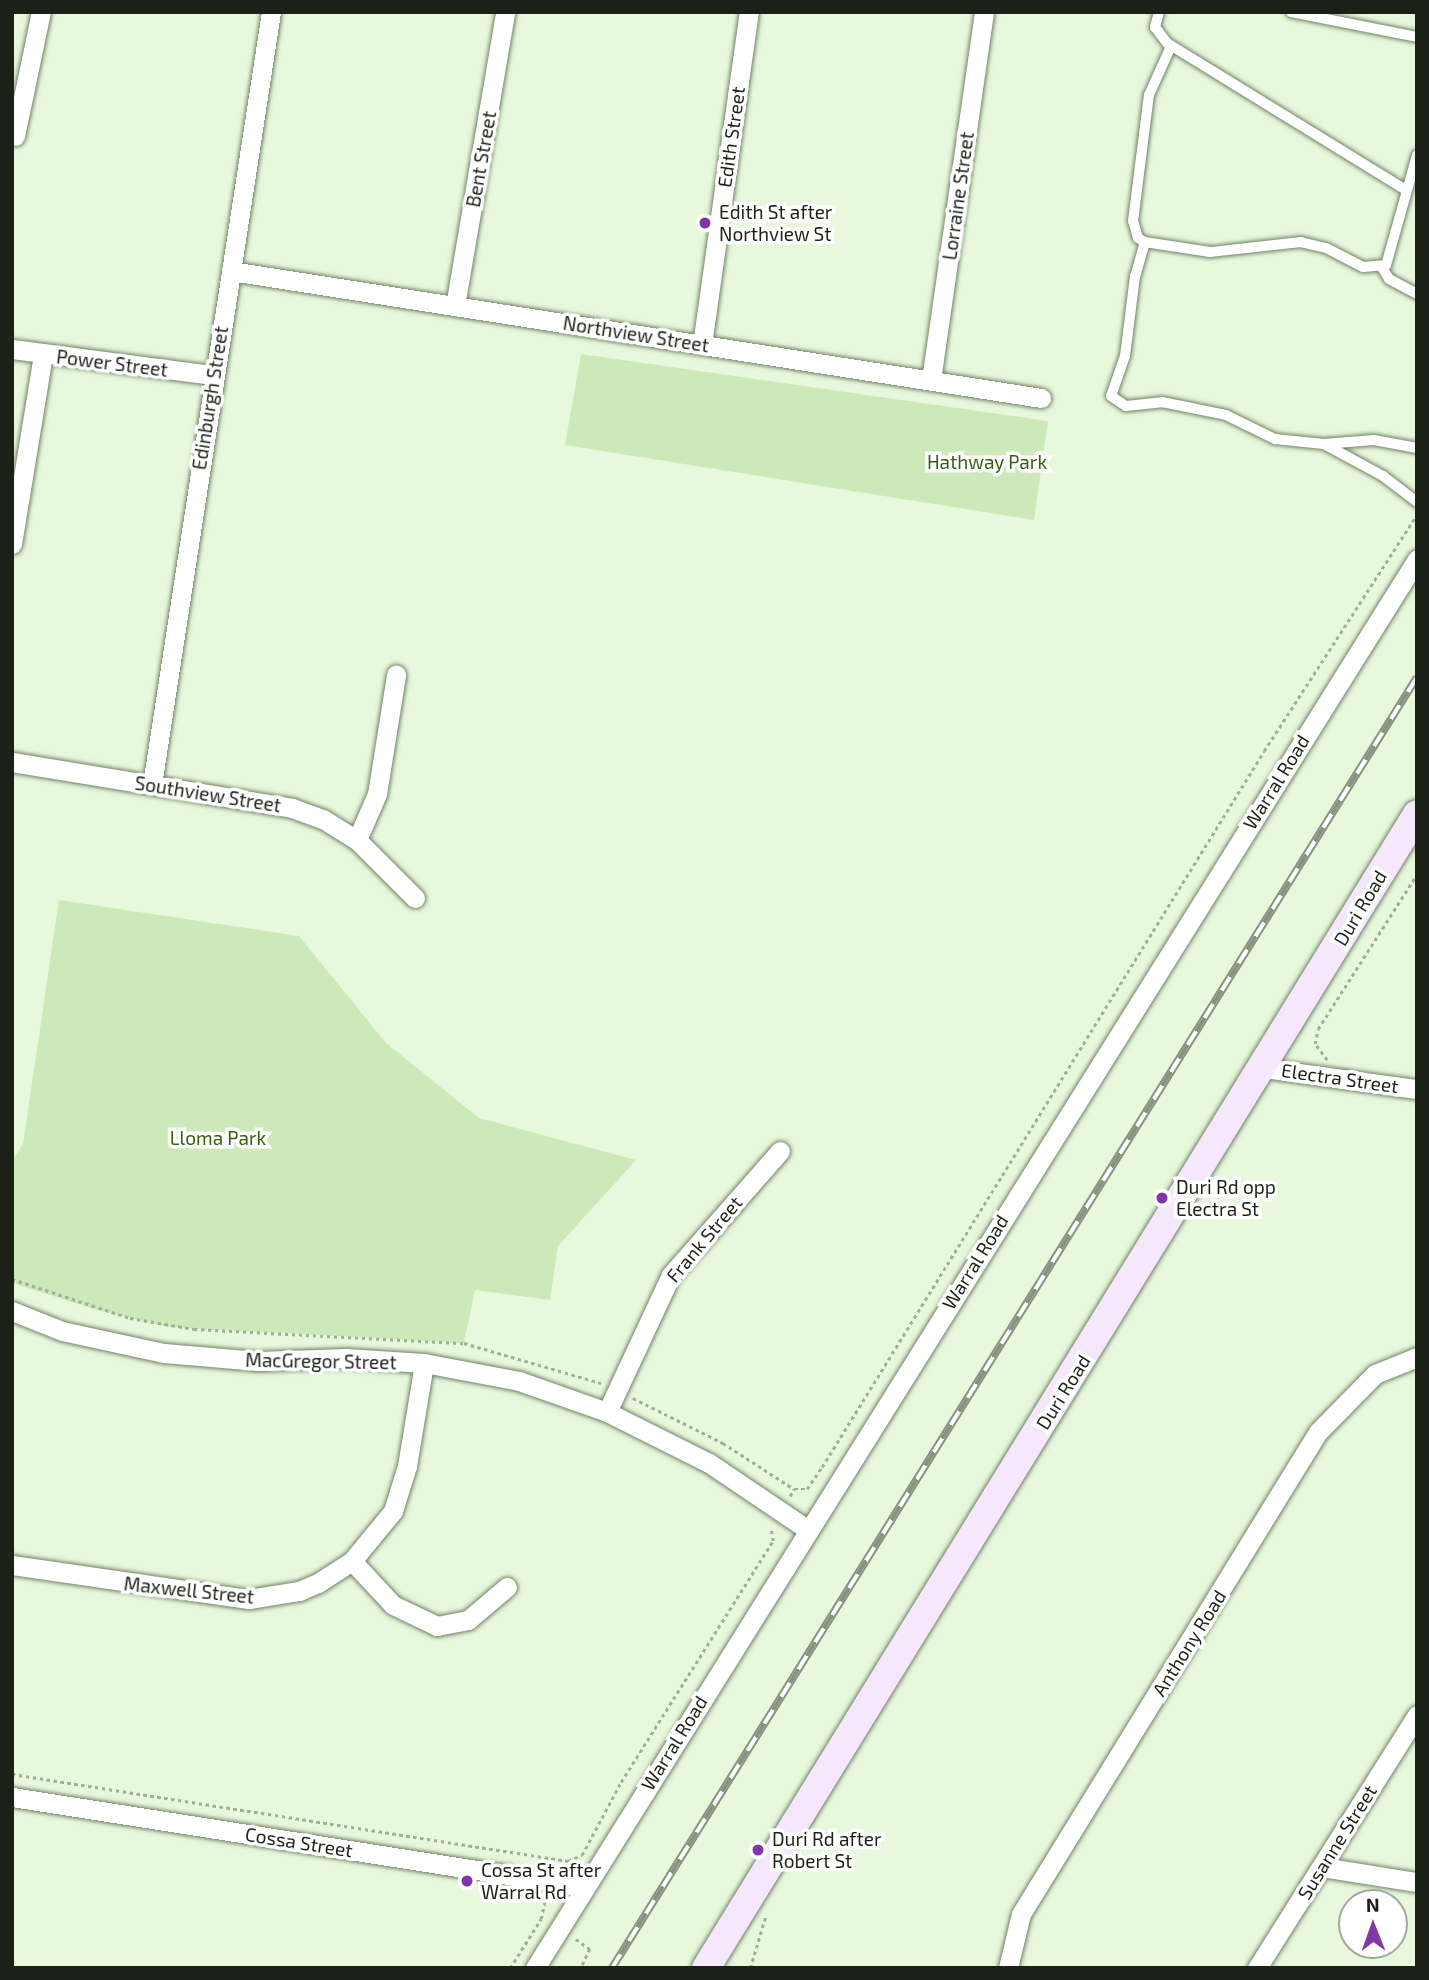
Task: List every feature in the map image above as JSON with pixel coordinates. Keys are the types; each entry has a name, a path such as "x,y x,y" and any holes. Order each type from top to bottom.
{"main road":[{"name":"Duri Road","path":"706,1968 1264,1068 1417,814"}],"street":[{"path":"15,136 41,12"},
{"name":"Edinburgh Street","path":"152,785 271,12"},
{"name":"Bent Street","path":"455,306 505,12"},
{"name":"Edith Street","path":"702,345 748,12"},
{"name":"Lorraine Street","path":"932,380 984,12"},
{"name":"Northview Street","path":"231,271 1041,398"},
{"name":"Power Street","path":"12,349 213,375"},
{"path":"12,543 43,354"},
{"name":"Warral Road","path":"535,1968 807,1529 1417,559"},
{"path":"357,840 377,794 396,675"},
{"name":"Southview Street","path":"12,762 292,808 323,818 357,840 415,898"},
{"name":"Electra Street","path":"1264,1068 1417,1089"},
{"name":"Frank Street","path":"607,1412 671,1275 780,1152"},
{"name":"MacGregor Street","path":"12,1311 62,1331 164,1353 258,1361 346,1358 424,1363 519,1381 607,1412 709,1463 807,1529"},
{"name":"Anthony Road","path":"1008,1968 1021,1914 1318,1432 1375,1374 1417,1357"},
{"name":"Maxwell Street","path":"12,1565 249,1600 299,1591 352,1561 385,1524 402,1490 424,1363"},
{"path":"352,1561 393,1605 422,1623 437,1626 468,1620 507,1587"},
{"name":"Susanne Street","path":"1257,1968 1417,1715"},
{"name":"Cossa Street","path":"12,1797 585,1887"},
{"path":"1322,1867 1417,1882"}],"lane":[{"path":"1159,12 1155,27 1171,46 1406,190"},
{"path":"1292,12 1417,37"},
{"path":"1171,46 1149,95 1133,221 1138,238 1145,242 1210,252 1301,242 1326,248 1363,267 1381,266 1392,256 1406,190 1417,155"},
{"path":"1145,242 1135,276 1125,356 1111,396 1116,402 1126,406 1162,402 1226,415 1275,439 1324,444 1374,440 1417,448"},
{"path":"1381,266 1390,279 1417,294"},
{"path":"1324,444 1383,476 1417,502"}],"path":[{"path":"790,1496 794,1489 807,1489 822,1466 1264,751 1417,514"},
{"path":"1324,1076 1327,1056 1315,1044 1318,1029 1417,874"},
{"path":"12,1774 568,1861 582,1854 621,1782 773,1541 772,1527"},
{"path":"510,1968 541,1919 547,1894"},
{"path":"750,1968 771,1906"},
{"path":"576,1939 590,1949 581,1968"}],"green space":[{"name":"Hathway Park","path":"581,354 1048,421 1034,520 565,445"},
{"name":"Lloma Park","path":"59,900 299,936 386,1043 479,1118 636,1160 558,1246 550,1300 475,1290 464,1343 169,1327 97,1310 12,1283 12,1161 23,1144"}],"railway":[{"path":"612,1968 1417,677"}],"place":[{"name":"Edith St after Northview St","path":"705,223"},
{"name":"Duri Rd opp Electra St","path":"1162,1198"},
{"name":"Duri Rd after Robert St","path":"758,1850"},
{"name":"Cossa St after Warral Rd","path":"467,1881"}]}
